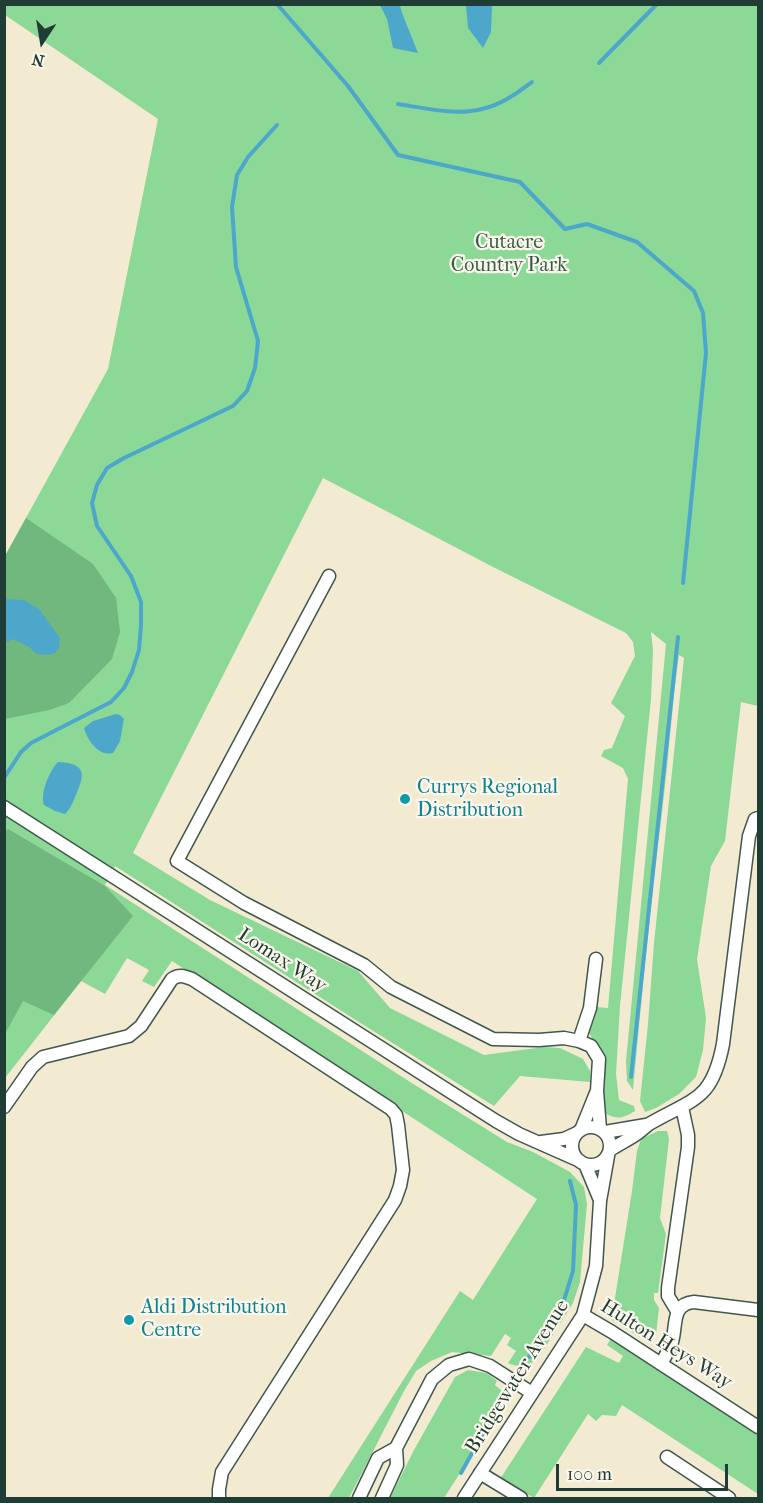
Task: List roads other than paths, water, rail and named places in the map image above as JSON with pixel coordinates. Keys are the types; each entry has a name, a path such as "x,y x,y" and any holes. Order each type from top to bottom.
{"street":[{"path":"329,576 177,861 244,903 364,965 391,987 493,1039 564,1038 591,1046 599,1059 597,1091 602,1130 609,1137 609,1152"},
{"name":"Lomax Way","path":"10,811 496,1121 519,1134 582,1162"},
{"path":"597,1091 572,1145 575,1156 582,1162 592,1165 604,1161 609,1152 647,1125 699,1096 714,1077 723,1044 749,836 755,819 759,818"},
{"path":"579,1041 590,1008 596,959"},
{"path":"4,1107 32,1067 43,1058 129,1036 141,1026 177,975 192,979 391,1108 396,1115 403,1170 394,1200 222,1472 219,1498"},
{"path":"677,1311 668,1296 668,1288 688,1147 682,1107"},
{"path":"540,1142 564,1139 590,1127 602,1130 647,1125"},
{"name":"Bridgewater Avenue","path":"464,1498 583,1315 596,1266 600,1201 609,1152"},
{"name":"Bridgewater Avenue","path":"582,1162 600,1201"},
{"path":"661,1364 672,1340 677,1311 687,1302 759,1310"},
{"name":"Hulton Heys Way","path":"583,1315 759,1427"},
{"path":"382,1498 397,1465 396,1448 432,1379 449,1365 469,1359 490,1366 532,1393"},
{"path":"359,1498 378,1458 396,1448"},
{"path":"667,1457 729,1498"},
{"path":"480,1473 521,1498"}],"water":[{"path":"380,5 400,5 418,53 393,48 387,19"},
{"path":"466,5 492,5 491,32 483,48 468,28"},
{"path":"5,599 24,600 39,609 60,638 59,648 55,653 37,654 13,639 5,643"},
{"path":"116,714 124,719 120,741 113,753 108,754 98,750 88,738 84,728 93,721"},
{"path":"58,762 77,766 82,774 75,798 65,814 44,805 43,800 46,783"}],"waterway":[{"path":"277,4 348,86 398,155 520,182 565,229 587,224 637,242 694,291 703,313 706,353 683,583"},
{"path":"599,63 657,4"},
{"path":"398,104 440,111 472,111 502,102 532,82"},
{"path":"4,778 21,752 31,743 111,702 124,688 132,672 139,650 141,602 131,576 97,526 92,503 97,485 107,468 233,406 247,391 255,368 258,341 236,267 232,207 237,175 248,157 277,125"},
{"path":"631,1077 678,637"},
{"path":"529,1357 560,1313 573,1271 576,1205 570,1181"},
{"path":"461,1473 496,1410"}],"place":[{"name":"Currys Regional Distribution","path":"405,799"},
{"name":"Aldi Distribution Centre","path":"129,1320"}],"park label":[{"name":"Cutacre Country Park","path":"509,254"}]}
